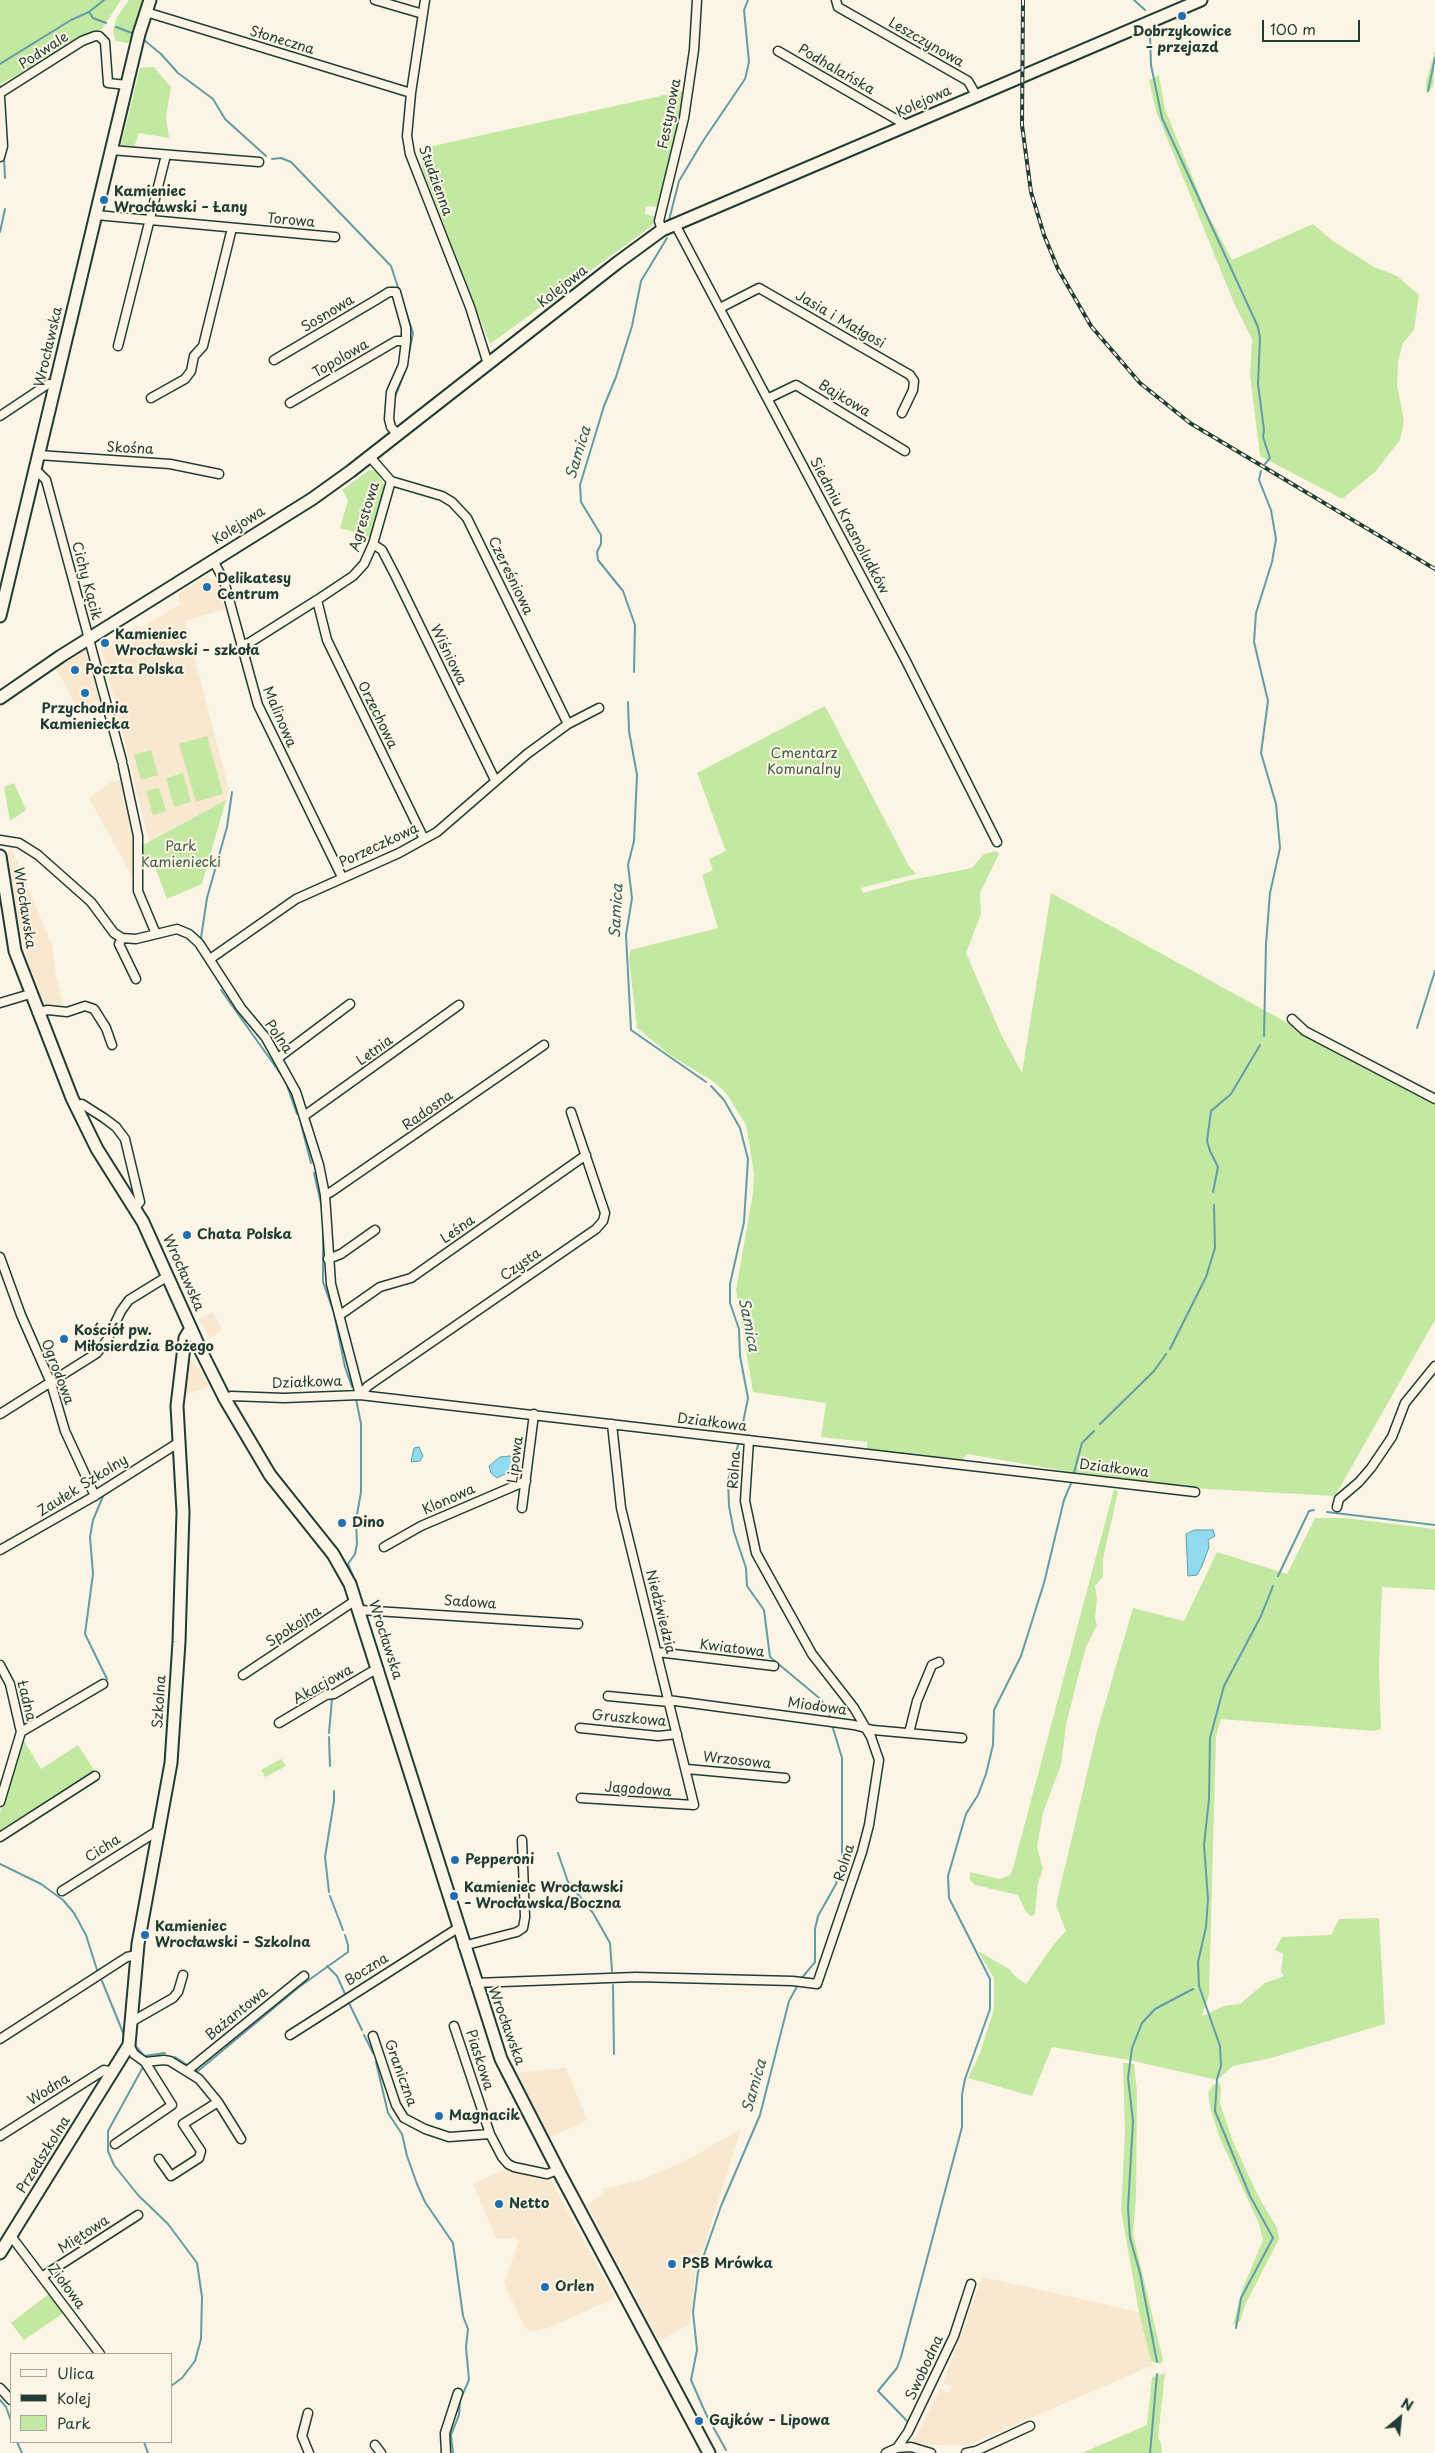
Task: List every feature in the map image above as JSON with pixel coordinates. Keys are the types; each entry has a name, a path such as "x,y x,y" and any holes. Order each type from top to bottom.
{"main road":[{"name":"Wrocławska","path":"0,616 3,592 34,473 127,85 150,0"},
{"name":"Kolejowa","path":"0,698 88,638 312,498 370,457 662,230 1201,0"},
{"name":"Wrocławska","path":"0,856 15,951 37,1012 76,1105 97,1149 135,1208 225,1398 270,1475 333,1554 358,1605 463,1946 501,2059 709,2453"},
{"name":"Szkolna","path":"113,2072 129,2045 137,1955 171,1763 179,1642 183,1512 176,1406 185,1338 191,1328"},
{"path":"182,1354 202,1352"},
{"name":"Przedszkolna","path":"0,2253 113,2072"}],"street":[{"path":"375,0 424,14"},
{"name":"Studzienna","path":"425,0 411,93 407,136 410,154 470,308 488,364"},
{"name":"Festynowa","path":"662,230 659,221 684,118 694,50 697,0"},
{"name":"Leszczynowa","path":"836,0 838,7 968,81 976,95"},
{"name":"Słoneczna","path":"146,12 411,93"},
{"name":"Podwale","path":"0,93 90,37 102,39 106,48 108,83 127,85"},
{"name":"Podhalańska","path":"778,51 908,126"},
{"path":"0,97 3,146 0,157"},
{"path":"111,150 259,162"},
{"path":"118,346 166,155"},
{"name":"Torowa","path":"96,215 335,237"},
{"name":"Siedmiu Krasnoludków","path":"675,224 769,398 997,842"},
{"path":"151,398 185,379 191,371 194,356 203,346 232,228"},
{"name":"Jasia i Małgosi","path":"720,308 759,288 902,370 910,375 914,381 914,390 902,413"},
{"name":"Sosnowa","path":"274,360 389,292 396,292 406,328 406,341"},
{"name":"Topolowa","path":"290,403 396,341 406,341"},
{"path":"398,435 391,426 389,419 391,392 403,365 406,341"},
{"path":"0,416 48,384 55,384"},
{"name":"Bajkowa","path":"769,398 796,385 905,451"},
{"name":"Skośna","path":"38,455 170,464 219,474"},
{"name":"Agrestowa","path":"241,645 249,643 354,576 364,564 373,544 391,481 370,457"},
{"name":"Cichy Kącik","path":"34,473 39,473 46,480 123,763 138,836 138,891 156,934"},
{"name":"Czereśniowa","path":"391,481 442,496 452,502 467,518 568,724"},
{"name":"Wiśniowa","path":"373,544 382,550 396,577 495,780"},
{"name":"Malinowa","path":"213,560 224,581 258,705 342,877"},
{"name":"Orzechowa","path":"317,600 327,640 424,839"},
{"name":"Porzeczkowa","path":"210,959 296,899 398,853 437,832 495,780 568,724 599,708"},
{"path":"0,840 19,843 38,855 91,902 114,933 122,938 119,944 136,979"},
{"name":"Polna","path":"122,938 136,939 170,930 183,931 199,943 241,1008 266,1038 296,1092 325,1195 328,1259 332,1284 360,1395"},
{"path":"0,1003 30,994"},
{"path":"278,1058 350,1004"},
{"name":"Letnia","path":"304,1116 458,1005"},
{"path":"37,1012 48,1010 67,1012 85,1006 94,1009 106,1028 112,1045"},
{"path":"1292,1019 1305,1030 1435,1099"},
{"name":"Radosna","path":"325,1195 544,1045"},
{"path":"76,1105 82,1104 104,1118 116,1127 125,1139 140,1202 135,1208"},
{"name":"Czysta","path":"360,1395 368,1386 596,1229 603,1222 605,1214 571,1112"},
{"name":"Leśna","path":"340,1315 380,1287 411,1278 586,1155"},
{"path":"328,1259 341,1254 375,1230"},
{"name":"Ogrodowa","path":"0,1257 21,1315 51,1383 65,1431 95,1496"},
{"path":"0,1414 97,1353 108,1340 121,1311 129,1300 168,1276"},
{"path":"1337,1507 1339,1499 1359,1482 1371,1468 1392,1437 1406,1403 1435,1366"},
{"name":"Działkowa","path":"225,1398 231,1396 284,1398 360,1395 1195,1492"},
{"name":"Lipowa","path":"522,1508 534,1414"},
{"name":"Niedźwiedzia","path":"612,1424 622,1508 668,1701 687,1769 694,1805"},
{"name":"Rolna","path":"475,1983 636,1978 817,1984 849,1893 869,1825 879,1760 865,1726 854,1708 812,1654 756,1552 746,1501 749,1440"},
{"name":"Zaułek Szkolny","path":"0,1550 95,1496 178,1443"},
{"name":"Klonowa","path":"384,1547 421,1526 526,1481"},
{"name":"Spokojna","path":"243,1675 332,1618 350,1602 358,1605"},
{"name":"Sadowa","path":"358,1605 578,1624"},
{"name":"Kwiatowa","path":"657,1652 774,1666"},
{"path":"909,1733 917,1701 932,1666 940,1662"},
{"name":"Ładna","path":"0,1664 10,1684 21,1732 0,1802"},
{"name":"Akacjowa","path":"279,1724 326,1695 334,1694 371,1672 379,1670"},
{"path":"21,1732 103,1684"},
{"name":"Miodowa","path":"608,1696 668,1701 865,1726 873,1730 962,1738"},
{"name":"Gruszkowa","path":"580,1728 658,1736 677,1734"},
{"name":"Wrzosowa","path":"687,1769 785,1778"},
{"path":"0,1837 95,1776"},
{"name":"Jagodowa","path":"581,1798 694,1805"},
{"name":"Cicha","path":"62,1891 159,1830"},
{"path":"463,1946 517,1932 523,1928 525,1917 522,1840"},
{"name":"Boczna","path":"290,2035 458,1928"},
{"path":"0,2039 127,1957 137,1955"},
{"path":"131,2022 173,1998 178,1992 183,1975"},
{"name":"Bażantowa","path":"187,2071 304,1976"},
{"name":"Piaskowa","path":"454,2026 490,2134 508,2164 547,2174 558,2170"},
{"name":"Graniczna","path":"374,2036 396,2105 404,2118 424,2129 449,2137 490,2134"},
{"path":"114,2144 172,2105 146,2062 134,2054 129,2045"},
{"path":"146,2062 164,2060 199,2079 218,2102 241,2139"},
{"name":"Wodna","path":"0,2136 104,2070 113,2072"},
{"path":"159,2159 171,2176 199,2158 201,2151 183,2124 218,2102"},
{"name":"Miętowa","path":"43,2276 138,2215"},
{"name":"Ziołowa","path":"11,2236 99,2353"},
{"name":"Swobodna","path":"897,2448 908,2432 946,2354 971,2284"},
{"path":"0,2388 10,2399"},
{"path":"446,2453 445,2433 458,2393"},
{"path":"308,2413 302,2436 309,2453"},
{"path":"966,2453 976,2452 1030,2426"},
{"path":"375,2445 382,2453"},
{"path":"886,2453 897,2448 911,2447 931,2453"}],"shaded area":[{"path":"207,575 209,579 218,580 225,609 185,621 229,790 226,800 149,841 101,646 113,644 113,642 136,626 141,628 180,604 178,594"},
{"path":"85,647 100,701 77,708 55,666"},
{"path":"123,780 135,838 133,878 89,798 113,781"},
{"path":"12,849 52,945 56,977 65,1010 42,1006 16,914 7,862 7,851"},
{"path":"213,1312 222,1330 210,1338 199,1319"},
{"path":"190,1360 200,1369 209,1386 180,1397 187,1361"},
{"path":"566,2068 587,2120 549,2138 515,2073"},
{"path":"741,2129 695,2275 690,2324 659,2341 587,2205 593,2202 593,2199 604,2194 602,2189 641,2180 687,2160"},
{"path":"506,2169 549,2177 615,2298 548,2328 535,2331 528,2330 524,2326 504,2283 519,2240 515,2237 506,2239 496,2238 473,2184"},
{"path":"982,2277 1139,2312 1153,2365 966,2446 916,2444 914,2440 940,2388 948,2393 952,2386 943,2384"}],"green space":[{"path":"0,0 121,0 102,29 0,84"},
{"path":"129,0 145,0 132,39 128,43 115,41 113,30 117,17"},
{"path":"1435,50 1433,86 1427,94 1426,83"},
{"path":"154,67 171,87 166,117 169,138 139,133 133,150 120,149 140,68"},
{"path":"1159,75 1165,109 1206,211 1232,260 1313,224 1333,241 1374,267 1397,276 1419,295 1414,330 1403,343 1398,362 1397,385 1404,421 1400,440 1375,472 1342,499 1260,456 1250,375 1252,339 1234,303 1156,111 1149,80"},
{"path":"683,91 681,114 659,207 646,206 645,214 657,217 653,225 490,344 423,170 419,149"},
{"path":"369,470 376,471 385,487 370,537 340,528 348,500 342,490"},
{"name":"Cmentarz Komunalny","path":"825,706 909,866 916,874 861,888 863,893 911,880 972,868 984,854 996,851 999,854 980,893 981,914 966,953 1001,1034 1022,1073 1051,893 1435,1104 1435,1320 1335,1496 1189,1488 1071,1472 967,1454 961,1461 867,1450 867,1442 821,1437 826,1403 753,1392 736,1290 753,1193 754,1173 746,1125 726,1093 714,1082 670,1055 637,1028 629,959 630,950 718,928 702,875 713,870 709,859 726,851 697,773"},
{"path":"207,736 223,794 196,802 179,744"},
{"path":"151,750 158,775 141,780 134,755"},
{"path":"183,773 191,802 174,807 166,778"},
{"path":"14,783 26,810 10,821 4,787"},
{"path":"159,788 166,811 153,815 146,791"},
{"name":"Park Kamieniecki","path":"226,800 202,884 167,899 155,867 147,867 141,846"},
{"path":"1114,1489 1118,1492 1103,1559 1103,1577 1095,1586 1097,1598 1095,1618 1097,1625 1086,1647 1066,1725 1061,1765 1043,1813 1037,1847 1043,1869 1038,1883 1035,1914 1031,1917 1025,1910 1018,1895 975,1885 970,1880 970,1872 1000,1879 1010,1875 1013,1868"},
{"path":"1315,1518 1345,1518 1435,1529 1435,1590 1382,1587 1379,1666 1381,1729 1374,1731 1221,1719 1216,1736 1209,1995 1202,2016 1224,2006 1240,2004 1265,1983 1284,1976 1281,1972 1283,1954 1275,1950 1282,1937 1331,1935 1339,1919 1379,1918 1385,2024 1271,2058 1233,2066 1217,2080 1129,2060 1052,2047 1032,2096 968,2078 980,2053 994,2009 994,1978 978,1951 1009,1969 1026,1984 1054,1944 1066,1931 1056,1905 1097,1731 1133,1608 1184,1621 1217,1552 1287,1574"},
{"path":"23,1739 41,1769 78,1745 96,1773 0,1835 0,1813"},
{"path":"281,1759 286,1766 265,1777 261,1770"},
{"path":"1123,2063 1134,2064 1137,2092 1136,2198 1133,2234 1163,2360 1161,2364 1151,2361 1139,2312 1121,2210 1125,2132"},
{"path":"1219,2083 1221,2088 1220,2103 1232,2139 1257,2194 1277,2228 1279,2239 1246,2303 1240,2321 1233,2325 1242,2290 1263,2240 1259,2224 1219,2136 1211,2111 1208,2093 1213,2085"},
{"path":"50,2293 65,2312 24,2340 11,2323"},
{"path":"1165,2373 1158,2438 1161,2443 1162,2453 1082,2453 1147,2425 1152,2377"}],"water":[{"path":"419,1447 423,1456 420,1461 411,1462 414,1448"},
{"path":"510,1456 516,1460 515,1469 497,1478 491,1473 489,1466 500,1457"},
{"path":"1194,1530 1213,1530 1215,1536 1208,1540 1209,1547 1202,1566 1197,1575 1188,1576 1186,1534"}],"waterway":[{"path":"0,64 71,20 89,12 104,0"},
{"name":"Samica","path":"669,220 679,181 703,141 745,79 749,62 744,10 748,0"},
{"path":"1134,0 1145,10"},
{"path":"89,12 93,18 106,23"},
{"path":"116,27 132,33"},
{"path":"1150,35 1151,65 1162,118 1258,327 1260,338 1258,384 1264,430 1263,437 1270,458 1265,464"},
{"path":"144,40 161,54 178,73 213,99 225,119 266,156"},
{"path":"1428,91 1435,58"},
{"path":"4,157 5,178"},
{"path":"272,159 281,158 291,162 391,266 413,333 406,369 394,400"},
{"path":"0,232 5,209"},
{"name":"Samica","path":"634,672 635,625 623,591 598,560 597,552 601,544 601,535 581,502 580,485 604,406 616,377 632,326 641,281 667,238"},
{"path":"1261,471 1259,480 1271,510 1276,539 1272,562 1256,613 1254,642 1268,701 1261,753 1276,804 1280,848 1270,893 1266,944 1264,1036"},
{"name":"Samica","path":"628,702 629,731 637,775 634,841 628,865 632,898 626,935 631,1030 706,1082"},
{"path":"201,938 207,898 227,827 232,792"},
{"path":"1417,1028 1435,971"},
{"path":"221,990 285,1080 297,1114"},
{"path":"1213,1192 1218,1167 1207,1141 1211,1111 1231,1094 1260,1045"},
{"name":"Samica","path":"711,1086 724,1100 740,1128 748,1159 744,1222 730,1284 730,1303 739,1329 740,1356 748,1398 742,1428"},
{"path":"301,1124 311,1163"},
{"path":"314,1173 323,1212 323,1282 334,1313 345,1367 352,1387"},
{"path":"1170,1349 1206,1277 1215,1248 1214,1205"},
{"path":"1100,1424 1154,1371 1166,1354"},
{"path":"353,1576 348,1564 355,1554 357,1544 356,1520 361,1492 361,1424 356,1399"},
{"path":"1073,1476 1082,1443 1094,1431"},
{"name":"Samica","path":"739,1442 728,1480 729,1506 734,1532 746,1568 747,1586 764,1610 770,1657 818,1697 827,1707 830,1717"},
{"path":"909,2423 878,2391 897,2368 901,2357 962,2127 962,2095 965,2079 990,2009 990,1979 949,1898 948,1876 966,1814 978,1795 986,1774 993,1745 994,1710 1021,1656 1044,1583 1064,1500 1072,1481"},
{"path":"104,1494 93,1520 90,1537 93,1574 85,1634 107,1679"},
{"path":"1278,1576 1309,1511 1314,1510"},
{"path":"1327,1512 1435,1525"},
{"path":"1236,2328 1241,2298 1273,2238 1250,2196 1215,2111 1217,2079 1221,2066 1220,2046 1199,1986 1198,1962 1206,1927 1208,1899 1204,1845 1209,1799 1210,1738 1224,1686 1261,1616 1273,1586"},
{"path":"329,1733 332,1699"},
{"name":"Samica","path":"801,1979 815,1962 815,1929 818,1916 836,1884 842,1862 842,1758 832,1725"},
{"path":"329,1737 330,1766"},
{"path":"329,1892 325,1857 334,1791"},
{"path":"558,1853 568,1882 593,1913 610,1943 612,1971"},
{"path":"0,1864 41,1884 63,1900 74,1913 86,1935 98,1973"},
{"path":"330,1896 343,1930"},
{"path":"194,2070 198,2071 299,1987 348,1952 345,1935"},
{"path":"327,1966 337,1976 345,1994"},
{"path":"102,1981 124,2035"},
{"name":"Samica","path":"726,2450 706,2414 691,2380 697,2350 693,2312 698,2272 721,2206 760,2115 789,2001 799,1983"},
{"path":"613,1985 614,2054"},
{"path":"1157,2362 1140,2273 1130,2238 1128,2208 1133,2121 1128,2078 1132,2048 1142,2023 1155,2009 1193,1989"},
{"path":"348,2001 362,2030"},
{"path":"364,2035 373,2053"},
{"path":"134,2044 144,2056 165,2053"},
{"path":"175,2057 189,2066"},
{"path":"376,2062 388,2113 402,2134 407,2156 417,2184 425,2202 453,2243 463,2316 468,2329 466,2347 469,2380 460,2400 459,2415 451,2435 453,2453"},
{"path":"143,2067 108,2131 108,2151 114,2165 138,2195 168,2224 197,2263 202,2297 201,2339 195,2361 182,2378 172,2385"},
{"path":"1150,2453 1157,2374"},
{"path":"0,2400 6,2407 10,2418"},
{"path":"17,2443 22,2453"},
{"path":"144,2443 148,2453"}],"railway":[{"path":"1023,0 1022,125 1031,192 1044,235 1058,269 1091,326 1140,383 1190,423 1435,569"}],"place":[{"name":"Dobrzykowice – przejazd","path":"1182,16"},
{"name":"Kamieniec Wrocławski – Łany","path":"104,200"},
{"name":"Delikatesy Centrum","path":"207,587"},
{"name":"Kamieniec Wrocławski – szkoła","path":"105,643"},
{"name":"Poczta Polska","path":"75,670"},
{"name":"Przychodnia Kamieniecka","path":"85,693"},
{"name":"Chata Polska","path":"187,1235"},
{"name":"Kościół pw. Miłosierdzia Bożego","path":"64,1339"},
{"name":"Dino","path":"342,1523"},
{"name":"Pepperoni","path":"455,1860"},
{"name":"Kamieniec Wrocławski – Wrocławska/Boczna","path":"454,1896"},
{"name":"Kamieniec Wrocławski – Szkolna","path":"145,1935"},
{"name":"Magnacik","path":"439,2116"},
{"name":"Netto","path":"499,2204"},
{"name":"PSB Mrówka","path":"672,2264"},
{"name":"Orlen","path":"545,2287"},
{"name":"Gajków – Lipowa","path":"699,2421"}]}
